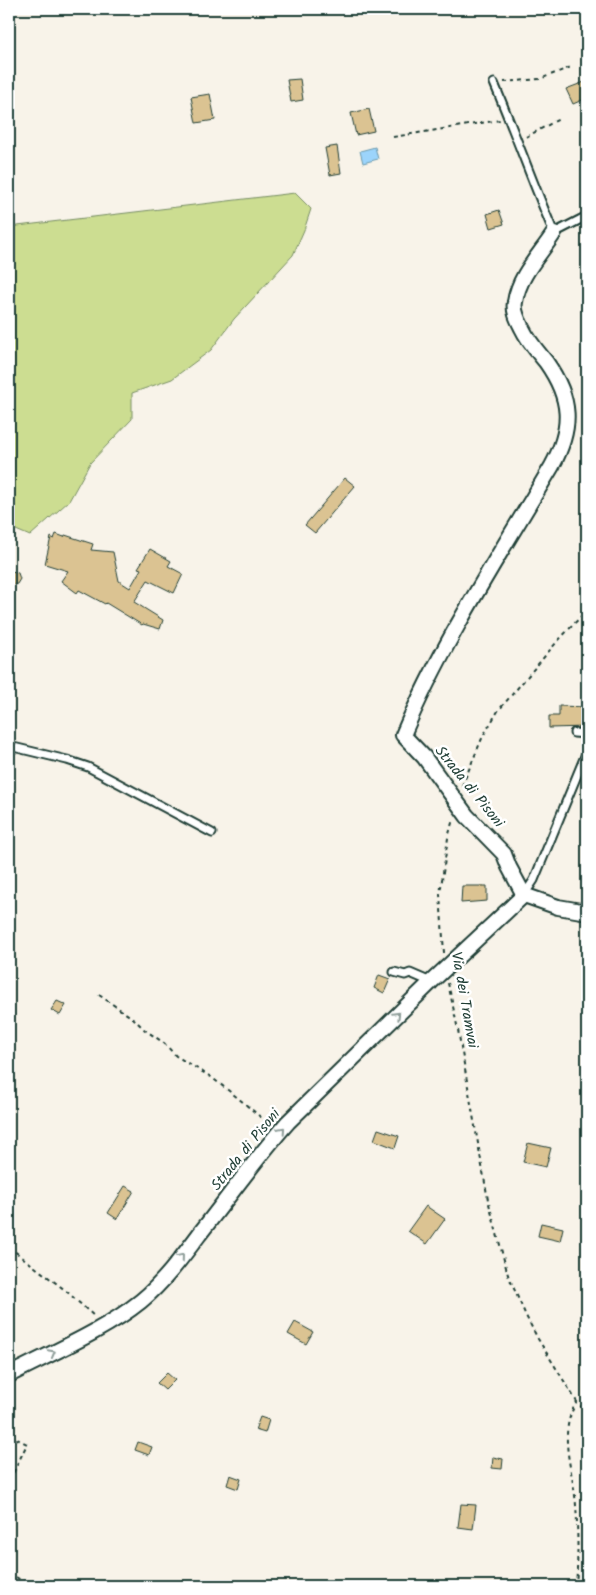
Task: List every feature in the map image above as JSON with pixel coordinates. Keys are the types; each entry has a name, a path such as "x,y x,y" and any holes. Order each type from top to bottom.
{"street":[{"name":"Strada di Pisoni","path":"9,1375 102,1326 137,1304 164,1278 186,1252 280,1132 431,982 524,895 504,854 467,816 424,757 403,735 445,646 548,472 566,434 567,411 563,396 549,368 523,331 514,304 524,275 554,233"},
{"path":"524,895 558,907 587,912"}],"lane":[{"path":"494,83 554,233 587,216"},
{"path":"574,733 587,734"},
{"path":"9,746 88,766 212,833"},
{"path":"524,895 534,880 587,751"},
{"path":"394,972 405,975 410,973 431,982"}],"path":[{"path":"494,83 540,80 571,67"},
{"path":"393,137 509,119"},
{"path":"519,142 559,120"},
{"name":"Via dei Tramvai","path":"587,610 498,711 482,736 456,800 448,838 440,894 445,970 458,1030 488,1200 508,1276 535,1334 577,1402 587,1412"},
{"path":"99,995 134,1019 164,1043 176,1056 211,1077 280,1132"},
{"path":"9,1247 87,1309 102,1326"},
{"path":"576,1586 578,1542 576,1504 566,1439 570,1412 577,1402"},
{"path":"9,1435 27,1444 9,1482"},
{"path":"9,1573 31,1586"}],"green space":[{"path":"295,193 311,209 293,255 234,319 211,350 172,379 132,393 132,419 90,463 69,501 30,536 9,527 9,227"}],"water":[{"path":"375,147 378,159 363,163 360,151"}],"building":[{"path":"300,79 303,100 291,102 287,80"},
{"path":"587,81 587,98 573,104 566,89"},
{"path":"210,94 215,120 196,123 191,97"},
{"path":"369,109 374,131 356,135 351,113"},
{"path":"337,146 341,173 330,175 325,148"},
{"path":"499,210 504,224 491,228 487,214"},
{"path":"345,478 355,486 315,533 305,525"},
{"path":"56,534 93,544 91,550 113,552 119,581 130,588 141,569 138,568 150,549 171,561 168,566 183,574 174,593 148,580 134,602 163,620 160,629 142,625 106,603 79,590 77,593 61,581 68,571 45,564 51,537 54,539"},
{"path":"9,570 18,573 20,579 17,584 9,585"},
{"path":"559,706 587,707 587,727 549,728 549,716 559,716"},
{"path":"462,886 487,886 487,901 461,903"},
{"path":"379,975 390,979 384,993 374,988"},
{"path":"57,1001 66,1005 60,1015 51,1010"},
{"path":"378,1129 399,1136 395,1148 374,1140"},
{"path":"528,1143 551,1148 546,1167 523,1162"},
{"path":"125,1186 134,1191 117,1219 108,1213"},
{"path":"426,1206 445,1219 427,1244 408,1231"},
{"path":"541,1223 563,1228 560,1241 538,1236"},
{"path":"295,1322 313,1332 306,1344 288,1334"},
{"path":"167,1373 175,1380 165,1390 157,1383"},
{"path":"260,1417 269,1420 265,1433 255,1430"},
{"path":"138,1442 152,1447 149,1455 135,1450"},
{"path":"493,1457 503,1459 502,1469 492,1468"},
{"path":"230,1475 241,1479 238,1489 227,1485"},
{"path":"461,1504 476,1505 473,1529 458,1527"}]}
